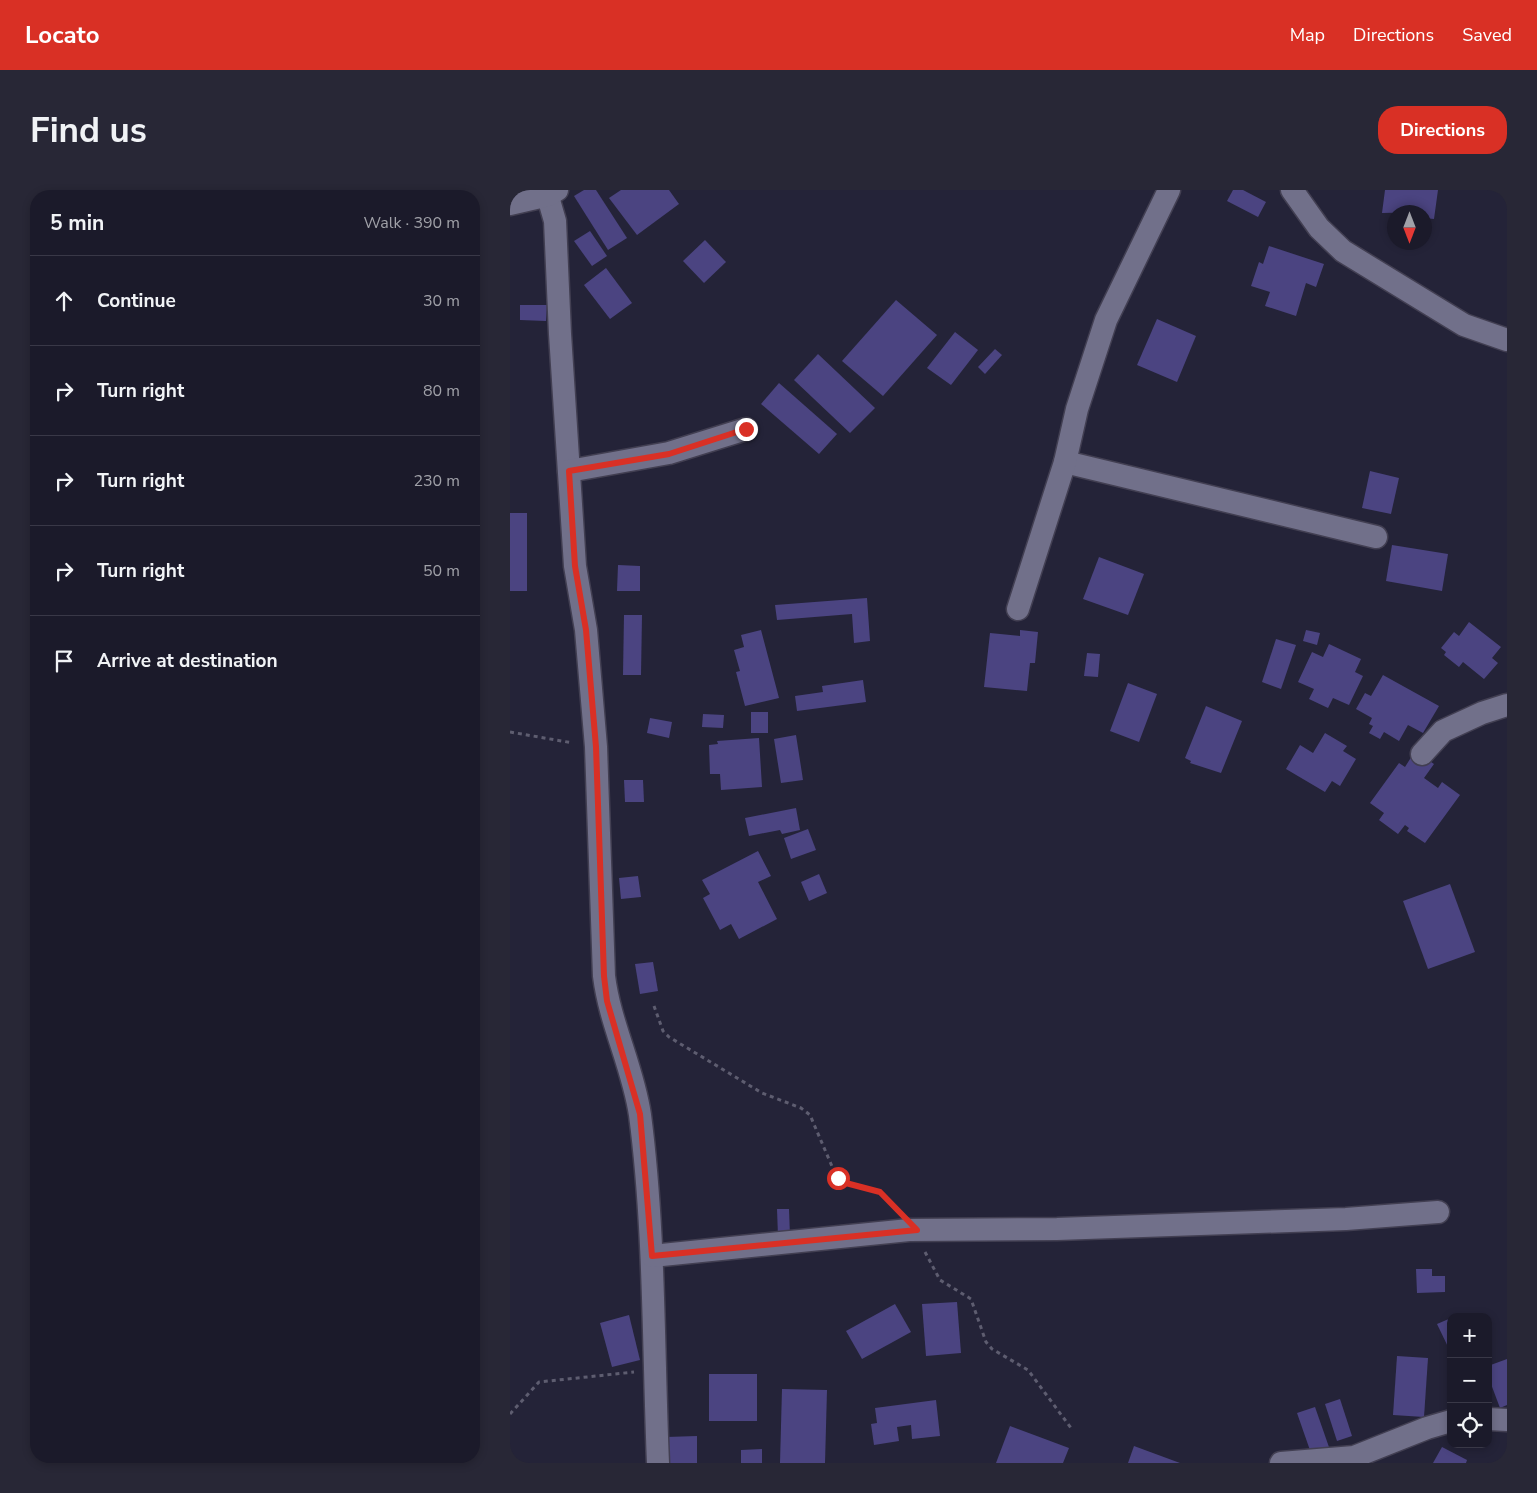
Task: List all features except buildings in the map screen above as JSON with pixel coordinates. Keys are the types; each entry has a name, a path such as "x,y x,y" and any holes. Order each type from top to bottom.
{"street":[{"path":"1018,608 1065,462 1077,410 1106,320 1169,190"},
{"path":"1292,190 1319,228 1343,251 1464,325 1507,340"},
{"path":"510,204 551,192 555,222 575,566 586,630 596,747 604,976 607,1001 640,1114 652,1256 658,1463"},
{"path":"569,471 669,454 746,429"},
{"path":"1065,462 1376,537"},
{"path":"1422,754 1443,731 1482,713 1507,705"},
{"path":"652,1256 917,1230 1057,1229 1326,1220 1438,1212"},
{"path":"1492,1419 1507,1420"},
{"path":"1281,1463 1354,1457 1426,1428 1447,1423"}],"path":[{"path":"510,732 596,747"},
{"path":"654,1006 662,1031 669,1037 762,1092 801,1108 810,1115 838,1178 842,1182 880,1192 917,1230 929,1262 940,1280 971,1299 986,1342 992,1349 1028,1370 1071,1428"},
{"path":"510,1414 539,1382 654,1370"}],"route":[{"path":"746,429 669,454 569,471 575,566 586,630 596,747 604,976 607,1001 633,1084 640,1114 652,1256 917,1230 880,1192 842,1182 838,1178"}]}
